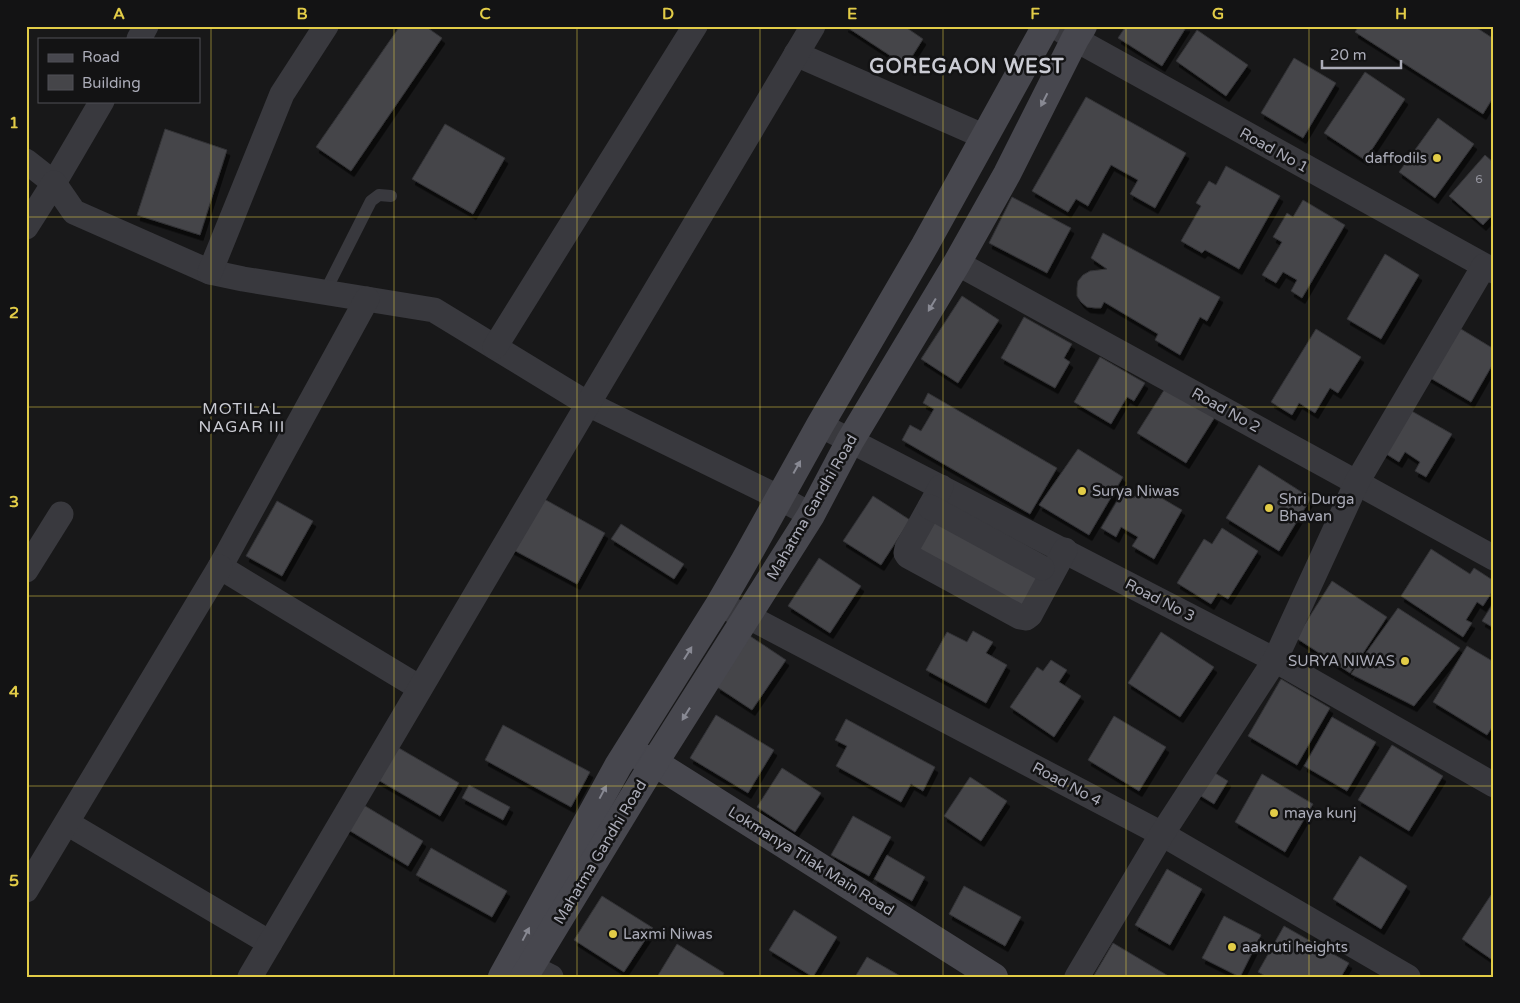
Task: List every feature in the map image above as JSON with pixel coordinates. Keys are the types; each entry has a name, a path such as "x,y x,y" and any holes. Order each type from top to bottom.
{"main road":[{"name":"Mahatma Gandhi Road","path":"524,971 622,758 719,605 820,425 920,254 1046,26"},
{"name":"Mahatma Gandhi Road","path":"524,971 811,515 850,441 957,263 1007,174 1071,31"},
{"name":"Lokmanya Tilak Main Road","path":"622,758 651,769 994,977"},
{"name":"Lokmanya Tilak Main Road","path":"651,769 963,977"}],"street":[{"path":"140,38 146,26"},
{"path":"210,272 282,94 326,26"},
{"path":"495,347 695,26"},
{"path":"250,977 813,26"},
{"name":"Road No 1","path":"1071,31 1489,268"},
{"path":"796,54 984,138"},
{"path":"26,227 101,102"},
{"path":"26,161 54,183 74,212 210,272 434,310 588,404 811,515"},
{"name":"Road No 2","path":"957,263 1494,558"},
{"path":"1077,977 1162,834 1275,660 1357,482 1489,268"},
{"path":"26,890 220,567 367,299"},
{"name":"Road No 3","path":"820,425 850,441 936,497 1065,550 1275,660 1494,785"},
{"path":"1042,568 936,497 906,553 908,556 1020,617 1026,618 1030,615 1065,550"},
{"path":"26,570 61,514"},
{"path":"220,567 420,688"},
{"name":"Road No 4","path":"719,605 747,616 1162,834 1408,977"},
{"path":"66,823 270,943"}],"lane":[{"path":"325,292 371,201 379,195 391,196"}],"building":[{"path":"400,26 425,26 442,38 351,171 316,147"},
{"path":"845,26 904,26 923,39 906,66"},
{"path":"1126,26 1187,26 1162,66 1118,38"},
{"path":"1359,26 1474,26 1494,39 1494,96 1483,114 1355,32"},
{"path":"1197,30 1248,65 1226,96 1176,61"},
{"path":"1294,58 1336,83 1303,138 1261,113"},
{"path":"1365,72 1405,99 1365,160 1324,133"},
{"path":"1086,97 1186,153 1155,208 1130,194 1138,180 1111,165 1088,206 1076,199 1068,212 1032,191"},
{"name":"daffodils","path":"1438,118 1474,144 1435,198 1399,172"},
{"path":"445,124 505,158 473,214 412,179"},
{"path":"165,129 227,150 200,235 137,215"},
{"path":"1485,155 1494,163 1494,213 1483,225 1449,196"},
{"path":"1226,166 1280,196 1239,269 1205,250 1202,253 1181,241 1201,206 1196,203 1209,181 1216,185"},
{"path":"1012,197 1071,228 1047,273 989,243"},
{"path":"1303,200 1345,225 1302,298 1291,291 1297,280 1283,272 1276,283 1262,275 1282,242 1273,237 1287,213 1293,217"},
{"path":"1103,233 1220,297 1207,321 1200,317 1180,355 1155,340 1158,334 1104,302 1101,308 1087,307 1077,296 1078,281 1083,275 1090,271 1107,269 1091,258"},
{"path":"1385,254 1419,275 1381,339 1347,319"},
{"path":"962,296 999,320 958,383 921,359"},
{"path":"1024,317 1072,344 1064,358 1070,362 1055,388 1001,358"},
{"path":"1456,326 1494,349 1494,362 1471,402 1427,376"},
{"path":"1316,329 1361,357 1338,393 1330,388 1315,413 1299,403 1292,415 1271,402"},
{"path":"1100,357 1145,383 1134,401 1127,397 1111,424 1074,402"},
{"path":"1166,387 1215,417 1186,463 1137,433"},
{"path":"928,393 1057,468 1030,514 902,440 910,425 921,431 934,409 923,403"},
{"path":"1408,409 1452,434 1426,477 1415,471 1420,462 1405,452 1399,462 1383,452"},
{"name":"Surya Niwas","path":"1078,449 1123,477 1089,535 1039,505"},
{"name":"Shri Durga Bhavan","path":"1259,465 1311,498 1279,551 1226,518"},
{"path":"1141,486 1182,510 1154,559 1132,546 1138,537 1121,527 1116,537 1101,528 1123,491 1134,498"},
{"path":"537,495 605,533 577,584 508,547"},
{"path":"873,496 910,520 881,565 843,541"},
{"path":"277,501 313,521 282,576 246,556"},
{"path":"928,517 1041,577 1024,611 910,552"},
{"path":"621,524 684,564 674,579 611,539"},
{"path":"1222,528 1258,551 1228,599 1218,593 1211,604 1177,583 1204,539 1212,544"},
{"path":"1431,549 1470,574 1474,568 1494,581 1494,589 1483,606 1477,602 1466,620 1472,623 1463,637 1401,596"},
{"path":"819,558 861,586 830,633 788,606"},
{"path":"1332,581 1387,617 1350,673 1296,638"},
{"path":"1494,602 1494,628 1482,621"},
{"name":"SURYA NIWAS","path":"1398,608 1460,648 1414,706 1351,674"},
{"path":"973,631 993,642 986,653 1007,665 986,703 926,670 947,632 967,642"},
{"path":"1161,632 1214,667 1180,717 1128,683"},
{"path":"750,636 786,660 752,710 717,687"},
{"path":"1467,646 1494,662 1494,724 1487,735 1433,702"},
{"path":"1051,660 1067,670 1059,682 1081,696 1054,737 1010,707 1037,667 1043,671"},
{"path":"1281,679 1330,708 1297,765 1248,736"},
{"path":"716,715 774,750 748,793 690,758"},
{"path":"1114,716 1166,747 1139,791 1088,760"},
{"path":"1332,717 1376,742 1347,791 1304,766"},
{"path":"846,719 935,767 923,791 911,784 901,802 836,766 847,746 835,740"},
{"path":"503,725 590,772 571,807 485,760"},
{"path":"392,744 459,783 440,816 373,777"},
{"path":"1392,745 1443,776 1409,831 1358,800"},
{"path":"782,768 821,793 795,832 757,807"},
{"path":"1210,770 1228,781 1214,804 1196,793"},
{"name":"maya kunj","path":"1262,774 1313,804 1285,852 1235,822"},
{"path":"970,777 1007,801 981,841 944,816"},
{"path":"469,785 510,807 503,820 462,798"},
{"path":"357,801 423,841 408,866 342,826"},
{"path":"853,816 891,837 869,876 831,855"},
{"path":"431,848 507,891 492,917 416,875"},
{"path":"887,855 925,877 912,901 874,879"},
{"path":"1360,856 1407,886 1381,929 1333,899"},
{"path":"1167,869 1202,889 1170,945 1135,925"},
{"path":"964,886 1021,917 1005,946 949,914"},
{"path":"1491,895 1494,897 1494,961 1462,939"},
{"name":"Laxmi Niwas","path":"602,896 653,928 624,972 574,940"},
{"path":"794,910 837,937 813,977 769,950"},
{"name":"aakruti heights","path":"1224,916 1261,935 1240,977 1202,958"},
{"path":"1284,926 1349,963 1341,977 1267,977 1258,972"},
{"path":"1113,943 1170,977 1093,977"},
{"path":"677,944 724,973 722,977 657,977"},
{"path":"867,957 902,977 855,977"}],"place":[{"name":"daffodils","path":"1437,158"},
{"name":"Surya Niwas","path":"1082,491"},
{"name":"Shri Durga Bhavan","path":"1269,508"},
{"name":"SURYA NIWAS","path":"1405,661"},
{"name":"maya kunj","path":"1274,813"},
{"name":"Laxmi Niwas","path":"613,934"},
{"name":"aakruti heights","path":"1232,947"}],"district":[{"name":"GOREGAON WEST","path":"967,66"},
{"name":"MOTILAL NAGAR III","path":"242,417"}]}
